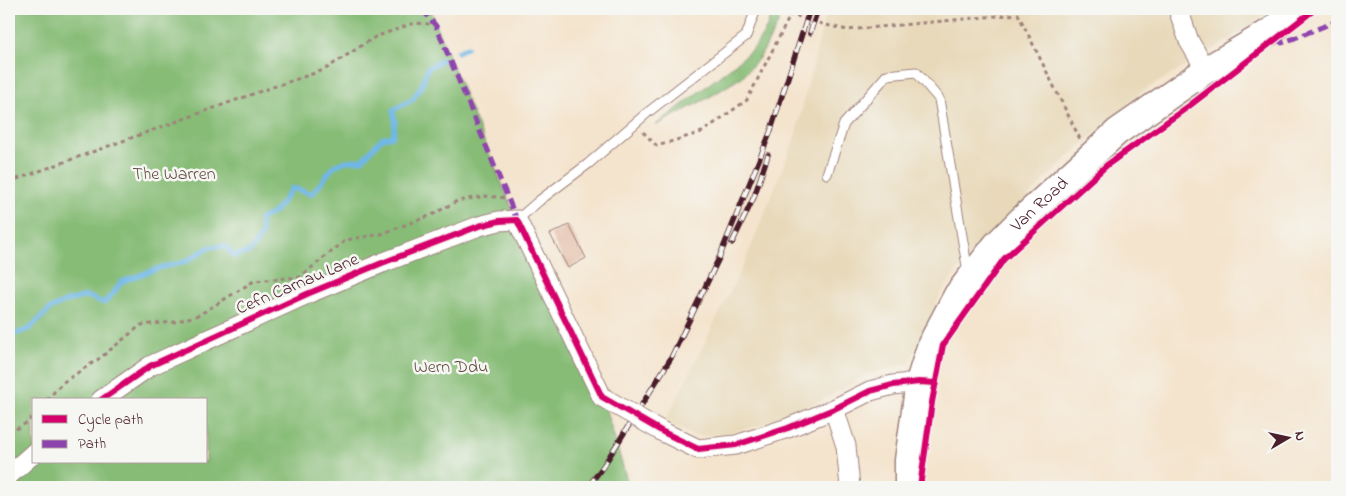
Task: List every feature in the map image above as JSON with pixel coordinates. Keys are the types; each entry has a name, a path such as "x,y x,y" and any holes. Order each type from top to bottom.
{"street":[{"path":"1178,9 1189,41 1206,70"},
{"name":"Van Road","path":"908,487 908,460 919,382 931,344 957,295 996,245 1118,132 1206,70 1273,30 1295,9"},
{"path":"516,220 602,396 664,432 698,449 736,445 788,428 834,409 870,391 893,385 919,382"},
{"name":"Cefn Carnau Lane","path":"103,398 150,366 307,294 479,226 499,221 516,220"},
{"path":"834,409 846,446 850,487"},
{"path":"9,475 32,455"}],"lane":[{"path":"516,220 746,36 756,9"},
{"path":"826,174 844,124 887,75 916,72 939,99 969,280"}],"path":[{"path":"635,124 657,146 702,132 747,100 791,14 848,30 1018,14 1090,158"},
{"path":"9,182 324,70 375,37 411,24 436,26"},
{"path":"50,398 62,383 100,358 141,325 174,322 199,315 254,281 300,277 346,240 381,234 434,214 457,201 486,196 507,198"},
{"path":"9,433 28,422 32,417"}],"shaded area":[{"path":"827,9 1273,9 1226,42 1140,93 1065,160 972,252 940,294 909,363 870,373 820,401 760,425 723,434 693,436 666,420 745,262 795,137"}],"green space":[{"name":"The Warren","path":"9,9 431,9 436,26 517,220 602,397 629,487 9,487"},
{"path":"771,9 780,9 778,24 760,57 742,77 708,98 656,125 755,47 768,26"}],"building":[{"path":"569,225 586,258 568,268 550,234"}],"waterway":[{"path":"458,52 467,47"},
{"path":"9,340 13,335 29,329 50,309 67,301 87,296 104,303 121,282 159,268 185,262 210,247 225,246 234,256 250,252 262,234 260,219 275,212 292,188 312,194 334,166 346,161 362,160 382,138 393,136 395,121 393,110 412,100 421,87 428,68 442,60"}],"railway":[{"path":"588,487 604,465 671,358 719,258 770,133 810,9"},
{"path":"810,33 818,9"},
{"path":"732,243 754,197 768,155"}],"marked path":[{"path":"422,9 436,26 517,220"},
{"path":"1277,38 1282,43 1337,21"}],"cycle path":[{"path":"920,487 932,402 943,345 1004,259 1107,165 1189,106 1315,9"},
{"path":"104,398 150,366 307,294 479,226 499,221 517,220 602,397 663,432 698,449 736,445 788,428 834,409 870,391 893,385 919,382 936,383"}],"park label":[{"name":"Wern Ddu","path":"451,366"}]}
